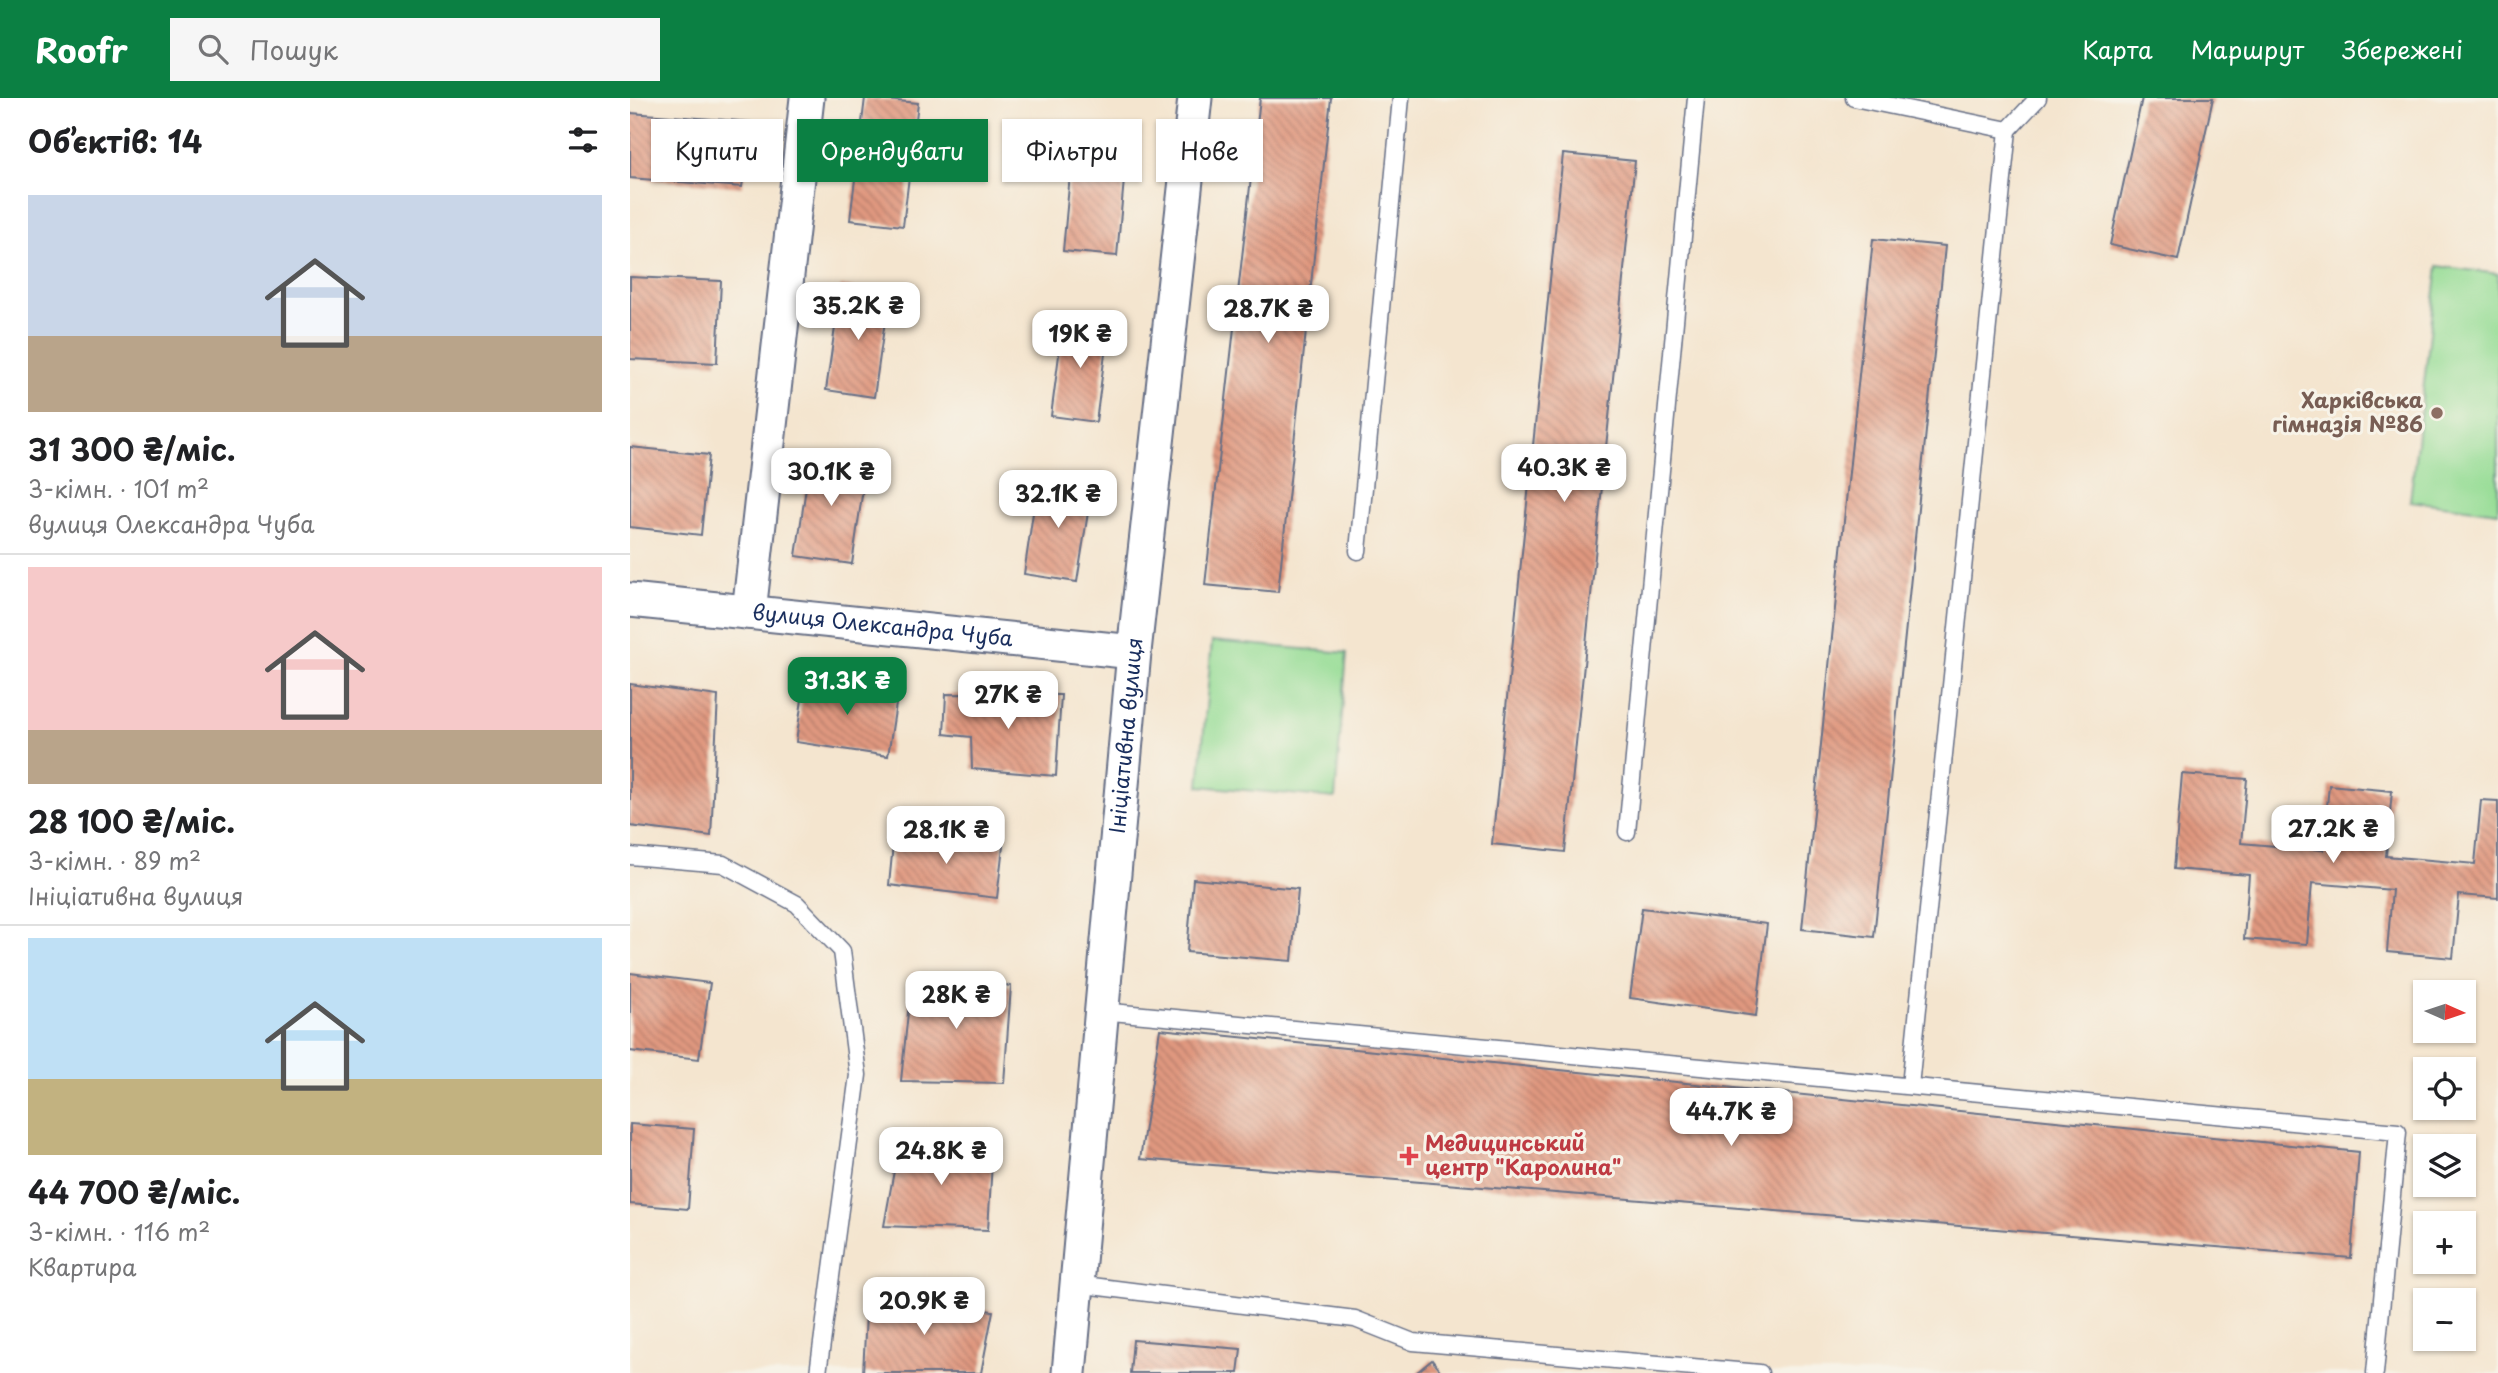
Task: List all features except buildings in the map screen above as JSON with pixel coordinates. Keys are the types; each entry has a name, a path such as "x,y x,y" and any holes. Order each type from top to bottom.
{"street":[{"path":"749,612 807,98"},
{"name":"Ініціативна вулиця","path":"1069,1373 1134,652 1195,98"},
{"name":"вулиця Олександра Чуба","path":"630,600 1134,652"}],"lane":[{"path":"1358,551 1401,98"},
{"path":"1627,832 1696,98"},
{"path":"1854,98 2008,130"},
{"path":"1910,1086 2008,130 2038,98"},
{"path":"630,856 723,864 797,904 842,951 858,1075 818,1373"},
{"path":"1101,1011 2398,1132 2375,1373"},
{"path":"1076,1284 1355,1319 1413,1342 1760,1373"}],"green space":[{"path":"2438,266 2498,274 2498,512 2410,501"},
{"path":"1212,641 1347,653 1335,798 1199,786"}],"place":[{"name":"Харківська гімназія №86","path":"2437,413"},
{"name":"Медицинський центр \"Каролина\"","path":"1409,1156"}]}
